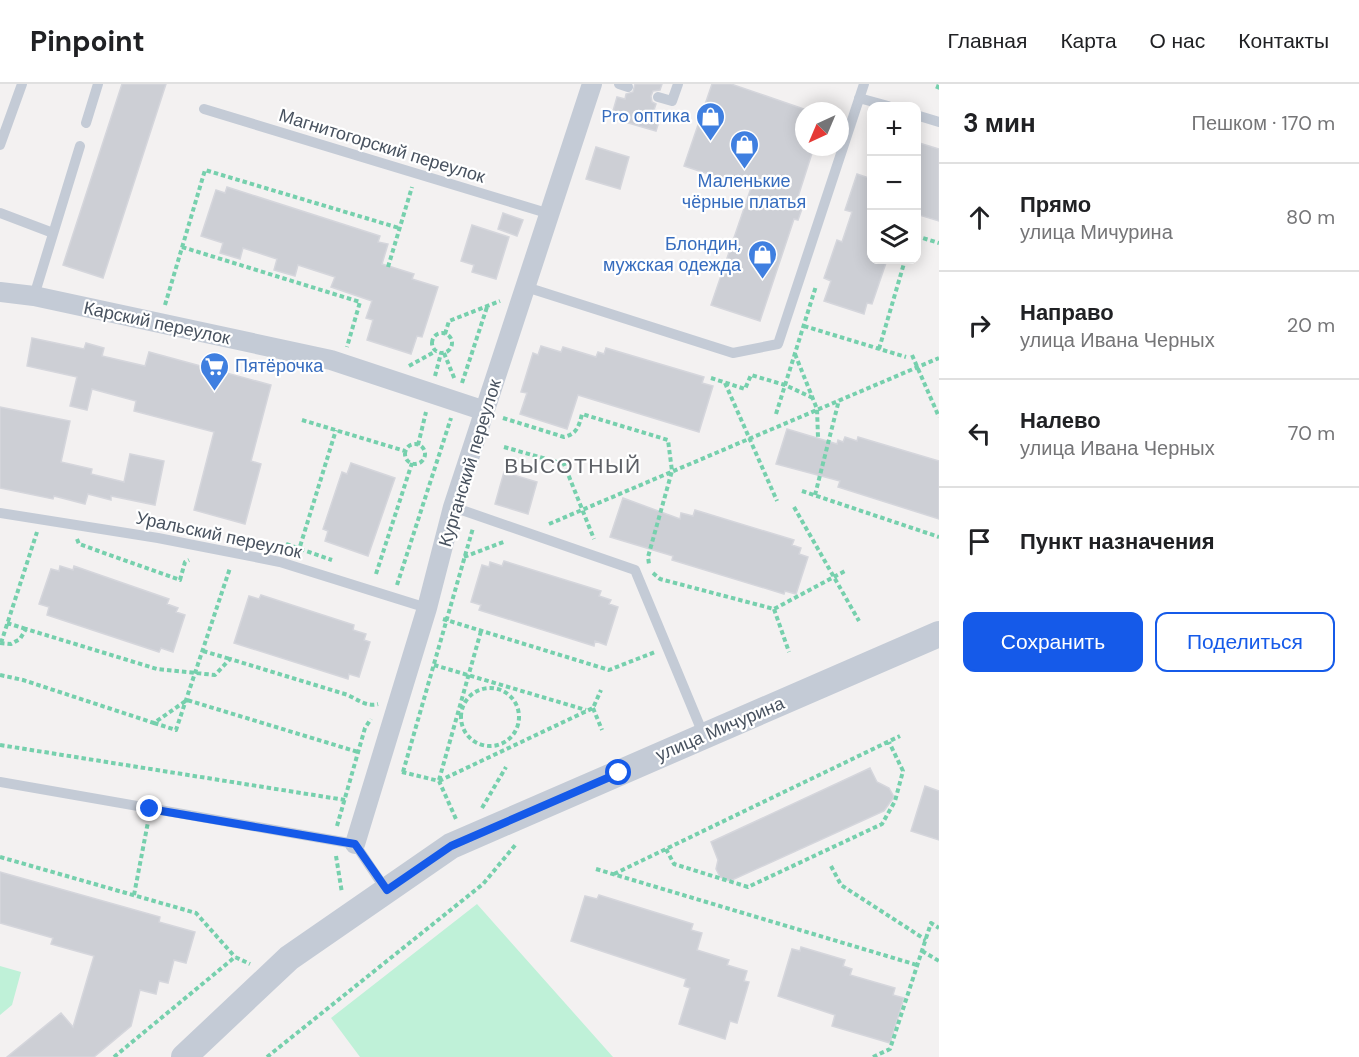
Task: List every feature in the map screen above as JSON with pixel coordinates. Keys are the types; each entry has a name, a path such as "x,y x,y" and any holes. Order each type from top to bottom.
{"street":[{"name":"Курганский переулок","path":"355,844 426,612 453,507 491,414 526,290 592,84"},
{"name":"Карский переулок","path":"0,292 34,296 331,360 491,414"},
{"name":"улица Мичурина","path":"184,1057 284,952 387,890 451,846 939,634"}],"lane":[{"path":"0,145 22,84"},
{"path":"86,123 98,84"},
{"path":"658,97 672,101 678,84"},
{"path":"526,290 733,353 778,344 864,84"},
{"path":"859,98 874,102"},
{"name":"Магнитогорский переулок","path":"204,109 550,214"},
{"path":"921,117 939,122"},
{"path":"34,296 80,146"},
{"path":"0,213 53,233"},
{"path":"453,507 634,570 704,736"},
{"name":"Уральский переулок","path":"0,513 158,538 280,562 393,597 426,612"},
{"path":"0,782 355,844 387,890"}],"path":[{"path":"159,323 205,170 399,228"},
{"path":"388,267 416,173"},
{"path":"921,238 939,243"},
{"path":"182,247 360,302 345,352"},
{"path":"879,349 904,264"},
{"path":"446,334 449,321 526,290"},
{"path":"444,353 460,391 487,307"},
{"path":"785,321 906,357"},
{"path":"401,371 436,351 444,353 450,350 452,344 446,334 439,334 434,339 433,345 436,351"},
{"path":"795,353 817,410 818,437"},
{"path":"912,355 939,417"},
{"path":"464,557 939,358"},
{"path":"711,378 745,389 751,375 785,385 813,398"},
{"path":"725,383 777,501"},
{"path":"815,495 839,400"},
{"path":"393,597 452,414"},
{"path":"491,414 564,437 572,435 578,429 582,414 668,440 672,471 648,557 651,570 660,579 774,609 845,571"},
{"path":"302,420 405,451"},
{"path":"293,566 336,430"},
{"path":"415,444 423,449 422,461 412,463 407,460 405,451 409,446 415,444"},
{"path":"504,447 564,464 602,558"},
{"path":"376,574 412,463"},
{"path":"802,491 939,537"},
{"path":"794,507 859,621"},
{"path":"403,772 477,515"},
{"path":"26,530 46,533"},
{"path":"26,629 20,639 11,644 0,643 37,532"},
{"path":"76,538 79,544 180,580 185,562 192,559"},
{"path":"221,565 242,569"},
{"path":"0,675 23,680 176,730 230,567"},
{"path":"774,609 789,652"},
{"path":"426,612 609,670 667,647"},
{"path":"7,622 157,669 214,675 230,659"},
{"path":"458,824 439,781 481,631"},
{"path":"203,651 348,695 364,703 374,705 385,702 379,709"},
{"path":"434,665 497,686 586,711"},
{"path":"497,686 508,694 519,711 519,718 515,731 506,741 487,746 469,737 460,712 467,700 477,691 497,686"},
{"path":"356,760 439,781 593,708 601,690"},
{"path":"154,723 187,700"},
{"path":"187,700 358,752"},
{"path":"593,708 602,730"},
{"path":"343,896 333,840 365,728 373,717"},
{"path":"613,874 900,736"},
{"path":"666,849 674,864 748,887 882,824 895,801 903,771 889,742"},
{"path":"500,744 503,750"},
{"path":"0,745 345,800"},
{"path":"479,813 506,767"},
{"path":"134,895 150,809"},
{"path":"267,1057 483,884 518,842"},
{"path":"0,857 196,913 235,957 255,967 284,952"},
{"path":"831,866 841,885 926,940"},
{"path":"596,869 917,965"},
{"path":"873,1057 890,1048 931,923 939,928"},
{"path":"922,951 939,962"},
{"path":"114,1057 235,957"}],"green space":[{"path":"477,904 613,1057 360,1057 331,1018"},
{"path":"0,966 21,972 12,1005 0,1015"}],"building":[{"path":"122,84 166,84 103,278 63,265"},
{"path":"635,84 662,84 660,90 653,91 651,96 652,102 656,104 654,110 662,112 656,131 611,118 617,97 625,99 626,94 633,92"},
{"path":"712,84 731,84 795,106 795,156 811,156 796,203 803,206 798,220 794,219 760,321 711,305 751,188 684,166"},
{"path":"921,144 939,149 939,221 921,216"},
{"path":"596,147 629,157 620,189 586,179"},
{"path":"857,174 867,177 867,264 886,264 872,304 867,303 864,314 824,301 831,281 824,278 837,240 842,242 852,212 845,210"},
{"path":"227,187 380,236 378,242 388,244 382,264 414,274 412,279 438,287 422,337 417,336 411,354 367,340 373,320 366,318 372,301 331,287 335,277 298,265 295,276 274,270 277,259 243,248 240,259 220,253 223,243 201,236 216,190 225,193"},
{"path":"503,213 523,220 517,236 498,229"},
{"path":"472,225 509,237 496,279 472,272 474,265 461,261"},
{"path":"32,338 84,349 86,343 104,348 102,356 145,366 149,352 271,385 251,461 261,464 245,524 194,510 214,432 134,411 136,401 92,389 87,410 70,406 77,377 27,366"},
{"path":"541,346 561,352 563,347 596,357 598,352 604,354 606,348 704,377 702,383 713,386 699,432 578,395 567,429 520,414 527,393 521,392 533,353 538,355"},
{"path":"0,407 70,421 61,462 92,469 91,474 124,482 130,454 164,461 155,505 111,496 111,500 88,494 85,504 54,496 53,499 0,488"},
{"path":"787,429 837,444 838,440 843,442 845,437 857,441 858,437 939,461 939,519 838,487 840,481 776,464"},
{"path":"351,463 395,478 368,556 325,541 328,531 323,529 342,472 347,474"},
{"path":"504,472 537,482 528,514 495,504"},
{"path":"623,498 680,519 681,513 693,516 695,510 794,540 792,545 801,548 799,554 808,557 796,594 785,591 784,594 672,560 673,556 610,537"},
{"path":"504,561 601,591 599,596 611,600 609,604 618,607 606,645 595,641 594,646 479,610 481,605 471,602 482,565 489,567 490,562 502,566"},
{"path":"60,566 73,570 74,566 169,599 167,604 178,608 176,612 185,615 173,652 161,648 159,652 47,615 49,607 39,604 51,569 59,571"},
{"path":"261,595 354,625 353,630 366,634 364,640 370,642 359,677 349,674 348,679 234,643 249,596 259,599"},
{"path":"870,768 877,782 889,788 894,797 884,811 730,881 720,877 716,869 718,860 711,842"},
{"path":"925,786 939,791 939,840 911,831"},
{"path":"0,872 160,917 159,922 195,932 186,963 174,960 168,983 159,981 156,994 140,990 131,1026 94,1057 7,1057 61,1013 73,1027 94,956 51,944 53,938 0,923"},
{"path":"599,895 693,924 691,930 702,933 697,950 729,960 727,965 747,971 744,981 749,982 737,1023 730,1021 725,1039 679,1024 690,988 684,986 686,979 571,941 585,896 597,899"},
{"path":"801,947 845,960 843,966 852,969 850,975 895,988 893,995 904,998 890,1043 832,1026 835,1015 778,996 792,949 800,951"}],"place":[{"name":"Pro оптика","path":"711,142"},
{"name":"Маленькие чёрные платья","path":"744,170"},
{"name":"Блондин, мужская одежда","path":"762,280"},
{"name":"Пятёрочка","path":"214,392"}],"district":[{"name":"ВЫСОТНЫЙ","path":"573,466"}],"route":[{"path":"150,809 355,844 387,890 451,846 619,773"}]}
